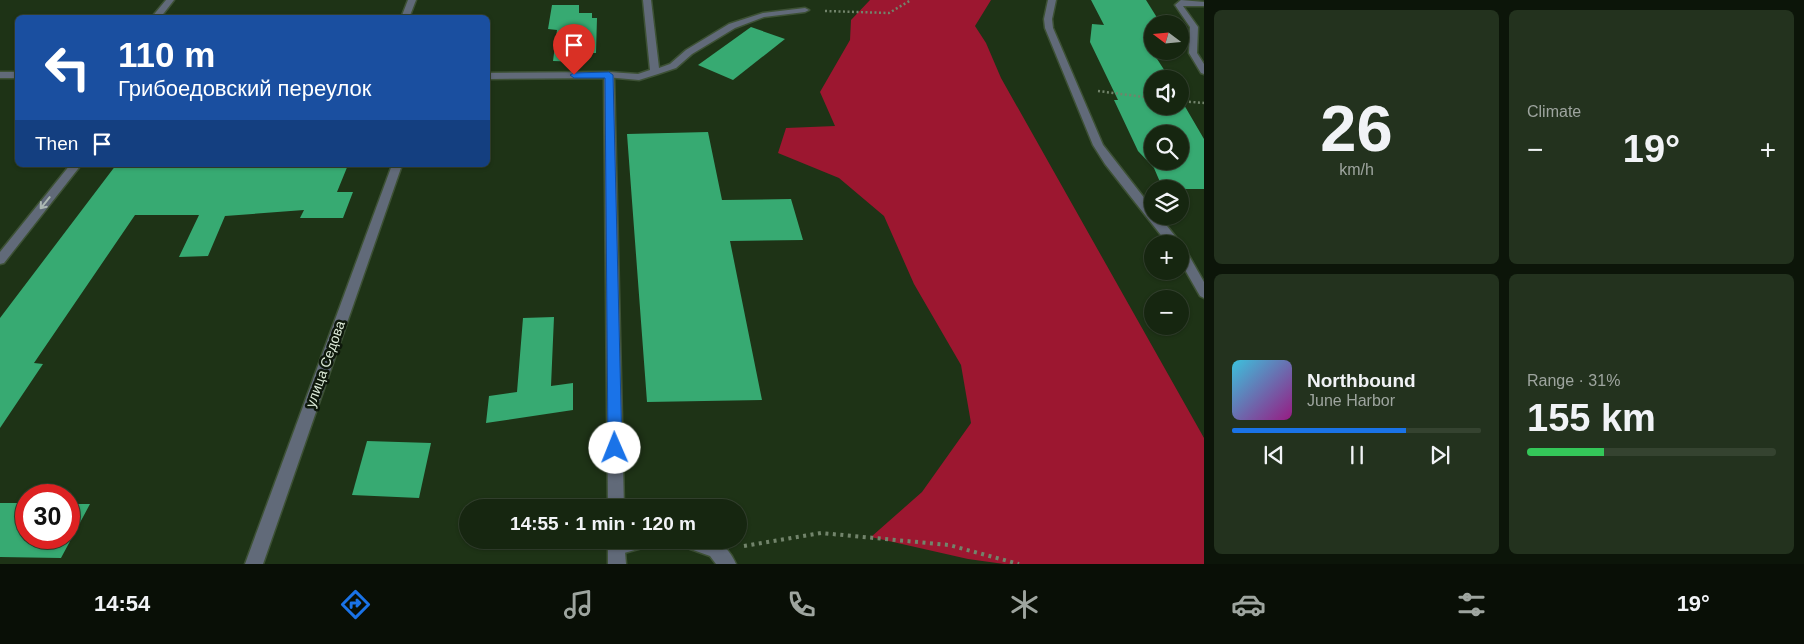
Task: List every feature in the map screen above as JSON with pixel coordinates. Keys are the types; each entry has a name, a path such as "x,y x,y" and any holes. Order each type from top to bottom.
{"street":[{"path":"158,15 170,0"},
{"path":"406,15 412,0"},
{"path":"647,0 655,72"},
{"path":"1052,0 1048,24 1103,154 1144,205"},
{"path":"1204,4 1184,2 1179,5 1194,27 1193,53 1204,71"},
{"path":"490,76 609,75 639,77 673,66 689,52 732,26 763,15 805,10"},
{"path":"0,75 15,75"},
{"path":"609,75 616,499"},
{"path":"0,260 74,167"},
{"name":"улица Седова","path":"254,564 395,167"},
{"path":"1160,225 1168,235"},
{"path":"1189,266 1204,293"},
{"path":"616,549 617,564"},
{"path":"716,550 727,564"}],"path":[{"path":"805,10 889,13 911,0"},
{"path":"1075,89 1144,97"},
{"path":"1189,102 1204,103"},
{"path":"716,550 821,533 949,545 1019,564"}],"shaded area":[{"path":"870,0 991,0 975,26 986,43 1001,78 1144,332 1144,335 1146,335 1204,438 1204,564 1004,564 968,559 871,537 922,492 971,423 961,365 914,284 884,216 839,178 778,153 786,128 835,126 820,92 850,40 851,20"}],"building":[{"path":"1091,0 1146,0 1155,15 1144,15 1144,60 1158,60 1164,70 1144,70 1144,115 1189,115 1189,113 1204,139 1204,189 1189,189 1189,180 1159,180 1155,170 1189,170 1189,125 1144,125 1144,157 1138,151 1114,100 1118,100 1090,42 1092,24 1104,25"},
{"path":"552,5 579,5 579,13 592,13 592,18 597,18 596,53 589,53 589,58 581,58 581,62 553,61 557,30 548,29"},
{"path":"751,27 785,39 733,80 698,65"},
{"path":"708,132 722,200 791,199 803,240 730,241 762,400 647,402 627,134"},
{"path":"114,167 347,167 337,192 353,192 343,218 300,218 304,210 225,216 208,256 179,257 199,215 135,215 34,363 43,364 0,428 0,318"},
{"path":"554,317 551,386 573,383 573,410 486,423 489,396 517,392 523,318"},
{"path":"367,441 431,443 419,498 352,495"},
{"path":"0,503 15,503 15,549 66,549 61,558 0,557"},
{"path":"80,504 90,504 80,523"}],"route":[{"path":"574,75 609,75 615,448"}]}
